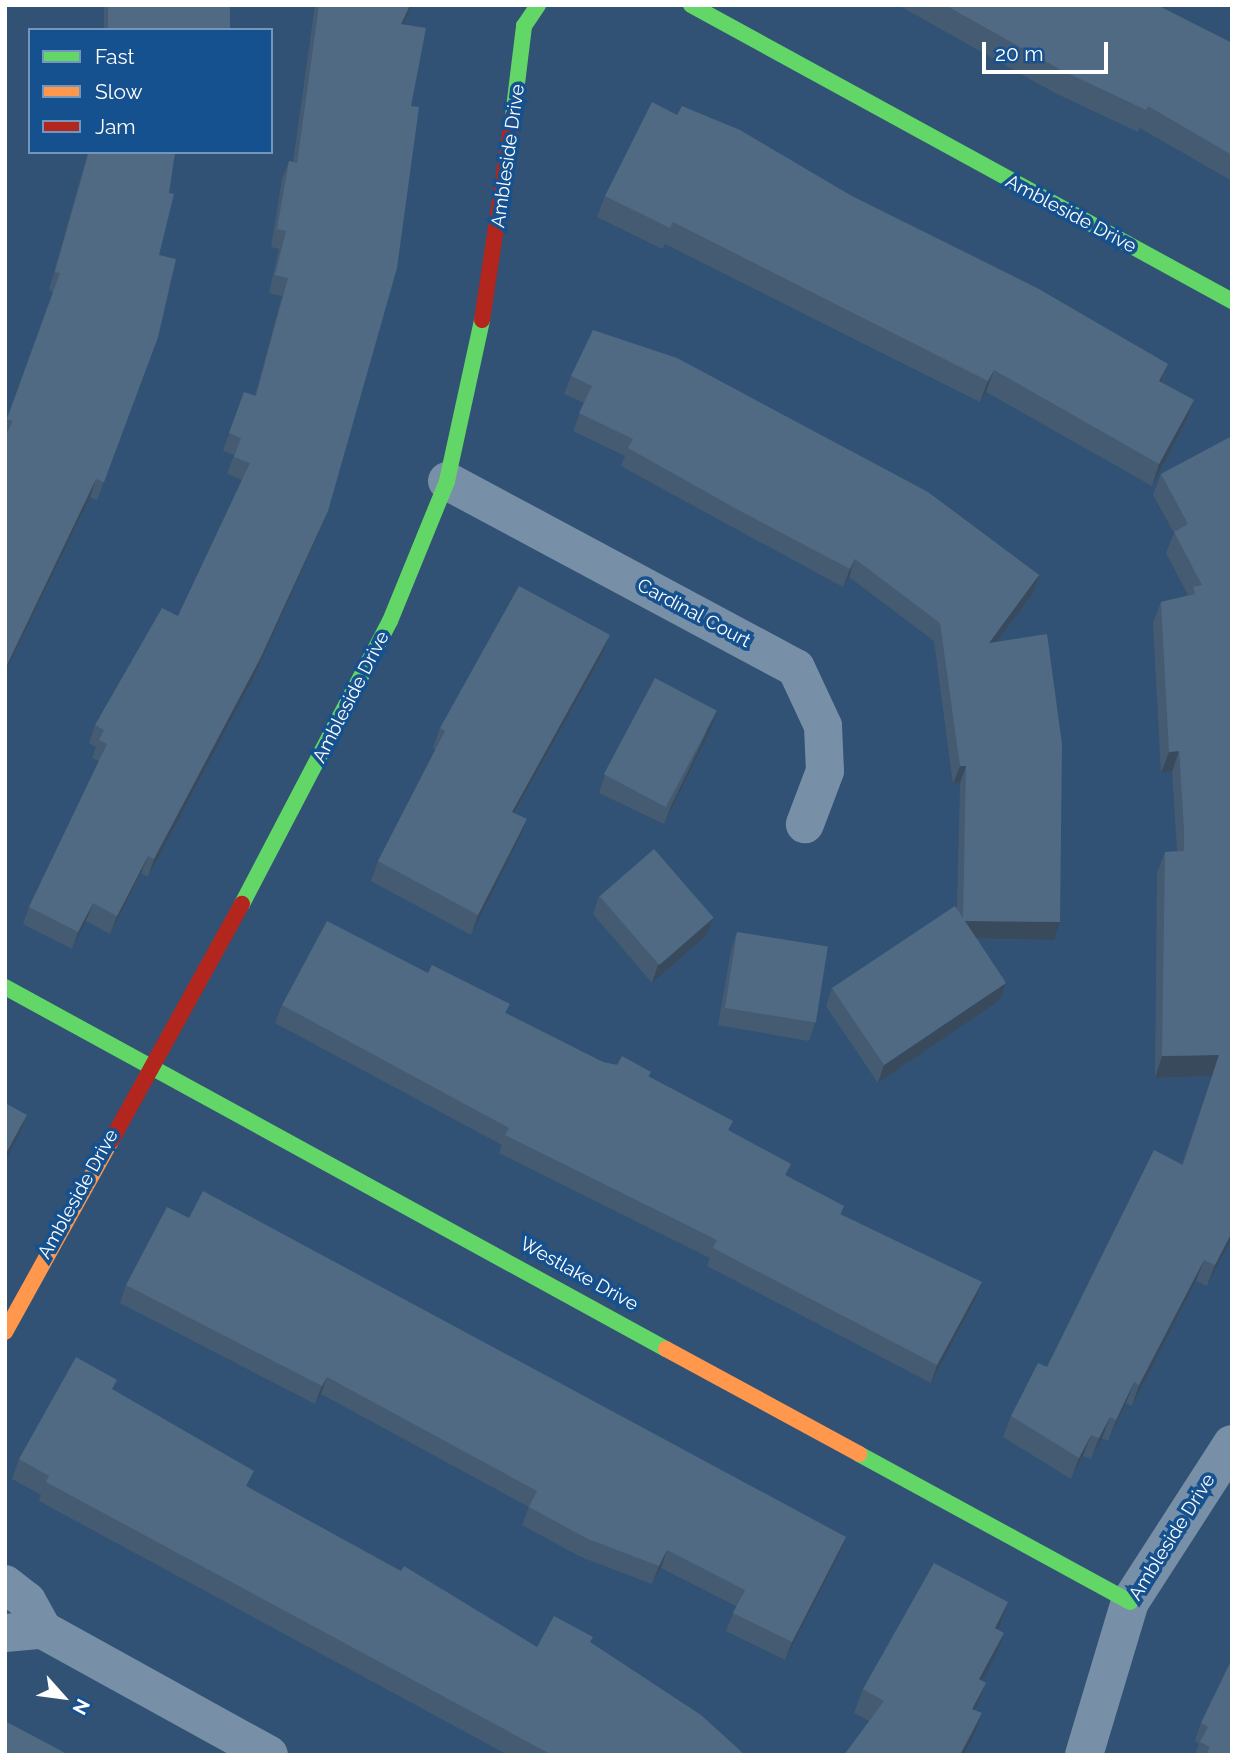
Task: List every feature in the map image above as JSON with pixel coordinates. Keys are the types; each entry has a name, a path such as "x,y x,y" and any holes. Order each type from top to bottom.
{"street":[{"name":"Ambleside Drive","path":"5,1332 150,1062 273,849 390,621 447,481 493,269 524,26 538,5"},
{"name":"Ambleside Drive","path":"691,5 1232,301"},
{"name":"Cardinal Court","path":"447,481 796,668 823,726 825,771 805,824"},
{"name":"Westlake Drive","path":"5,987 150,1062 1129,1602"},
{"name":"Ambleside Drive","path":"1084,1755 1129,1602 1232,1444"},
{"path":"5,1584 27,1601 43,1630 270,1755"},
{"path":"5,1633 43,1630"}],"building":[{"path":"108,5 230,5 230,28 108,28"},
{"path":"319,5 410,5 401,24 426,28 411,106 419,107 397,268 328,511 260,659 154,859 148,856 117,916 93,903 78,932 29,907 107,744 99,740 104,730 95,725 162,608 178,616 250,463 234,457 241,438 229,433 244,392 256,396 288,278 275,275 286,231 277,229 289,161 297,163"},
{"path":"945,5 1157,5 1232,43 1232,155 1148,106 1146,110 1063,71"},
{"path":"652,102 677,115 682,106 740,130 850,195 1037,288 1168,364 1159,381 1194,400 1159,464 994,370 988,381 673,222 670,228 605,196"},
{"path":"88,154 175,154 169,193 174,194 159,255 176,259 158,337 104,482 96,479 5,669 5,437 13,421 7,419 60,273 55,272"},
{"path":"593,330 677,358 928,492 1039,575 989,643 1047,634 1062,744 1060,922 965,921 1006,983 884,1065 832,988 955,906 963,918 966,766 960,766 940,623 855,559 850,569 742,512 628,448 633,439 579,413 592,386 571,376"},
{"path":"1232,436 1232,1232 1215,1265 1204,1260 1139,1385 1134,1382 1116,1420 1110,1417 1099,1438 1091,1435 1079,1458 1011,1416 1038,1363 1047,1367 1154,1150 1183,1165 1219,1055 1162,1056 1165,852 1184,851 1184,828 1179,751 1169,752 1161,602 1195,594 1193,587 1202,585 1174,532 1188,524 1161,474"},
{"path":"519,586 610,635 512,812 527,819 478,915 378,861 445,731 440,728"},
{"path":"655,678 717,711 666,807 604,774"},
{"path":"654,849 714,918 659,965 600,896"},
{"path":"327,921 428,973 432,965 510,1004 505,1013 603,1062 617,1065 622,1056 651,1072 648,1076 733,1121 728,1130 791,1164 785,1175 844,1206 840,1214 982,1282 937,1365 713,1248 717,1240 505,1135 509,1128 282,1005"},
{"path":"737,932 828,946 816,1022 725,1008"},
{"path":"5,1103 27,1115 5,1155"},
{"path":"203,1191 846,1537 792,1642 733,1613 745,1590 667,1550 659,1566 588,1539 529,1507 537,1491 327,1377 322,1386 126,1285 167,1207 189,1218"},
{"path":"76,1357 117,1380 112,1389 254,1471 246,1486 401,1571 404,1566 537,1647 554,1616 593,1637 590,1642 701,1715 745,1755 552,1755 46,1482 49,1476 19,1459"},
{"path":"934,1563 1008,1602 995,1628 1004,1633 979,1679 986,1683 972,1709 982,1713 960,1755 844,1755 884,1701 863,1689"},
{"path":"1232,1659 1232,1755 1206,1755 1210,1747 1200,1742 1208,1727 1201,1723"},
{"path":"5,1721 69,1755 5,1755"}],"traffic: fast":[{"path":"513,116 524,26 538,5"},
{"path":"691,5 1232,301"},
{"path":"242,904 390,621 447,481 482,320"},
{"path":"5,987 666,1349"},
{"path":"859,1454 1130,1602"}],"traffic: slow":[{"path":"5,1332 111,1141"},
{"path":"666,1349 859,1454"}],"traffic: jam":[{"path":"482,320 513,116"},
{"path":"111,1141 242,904"}]}
